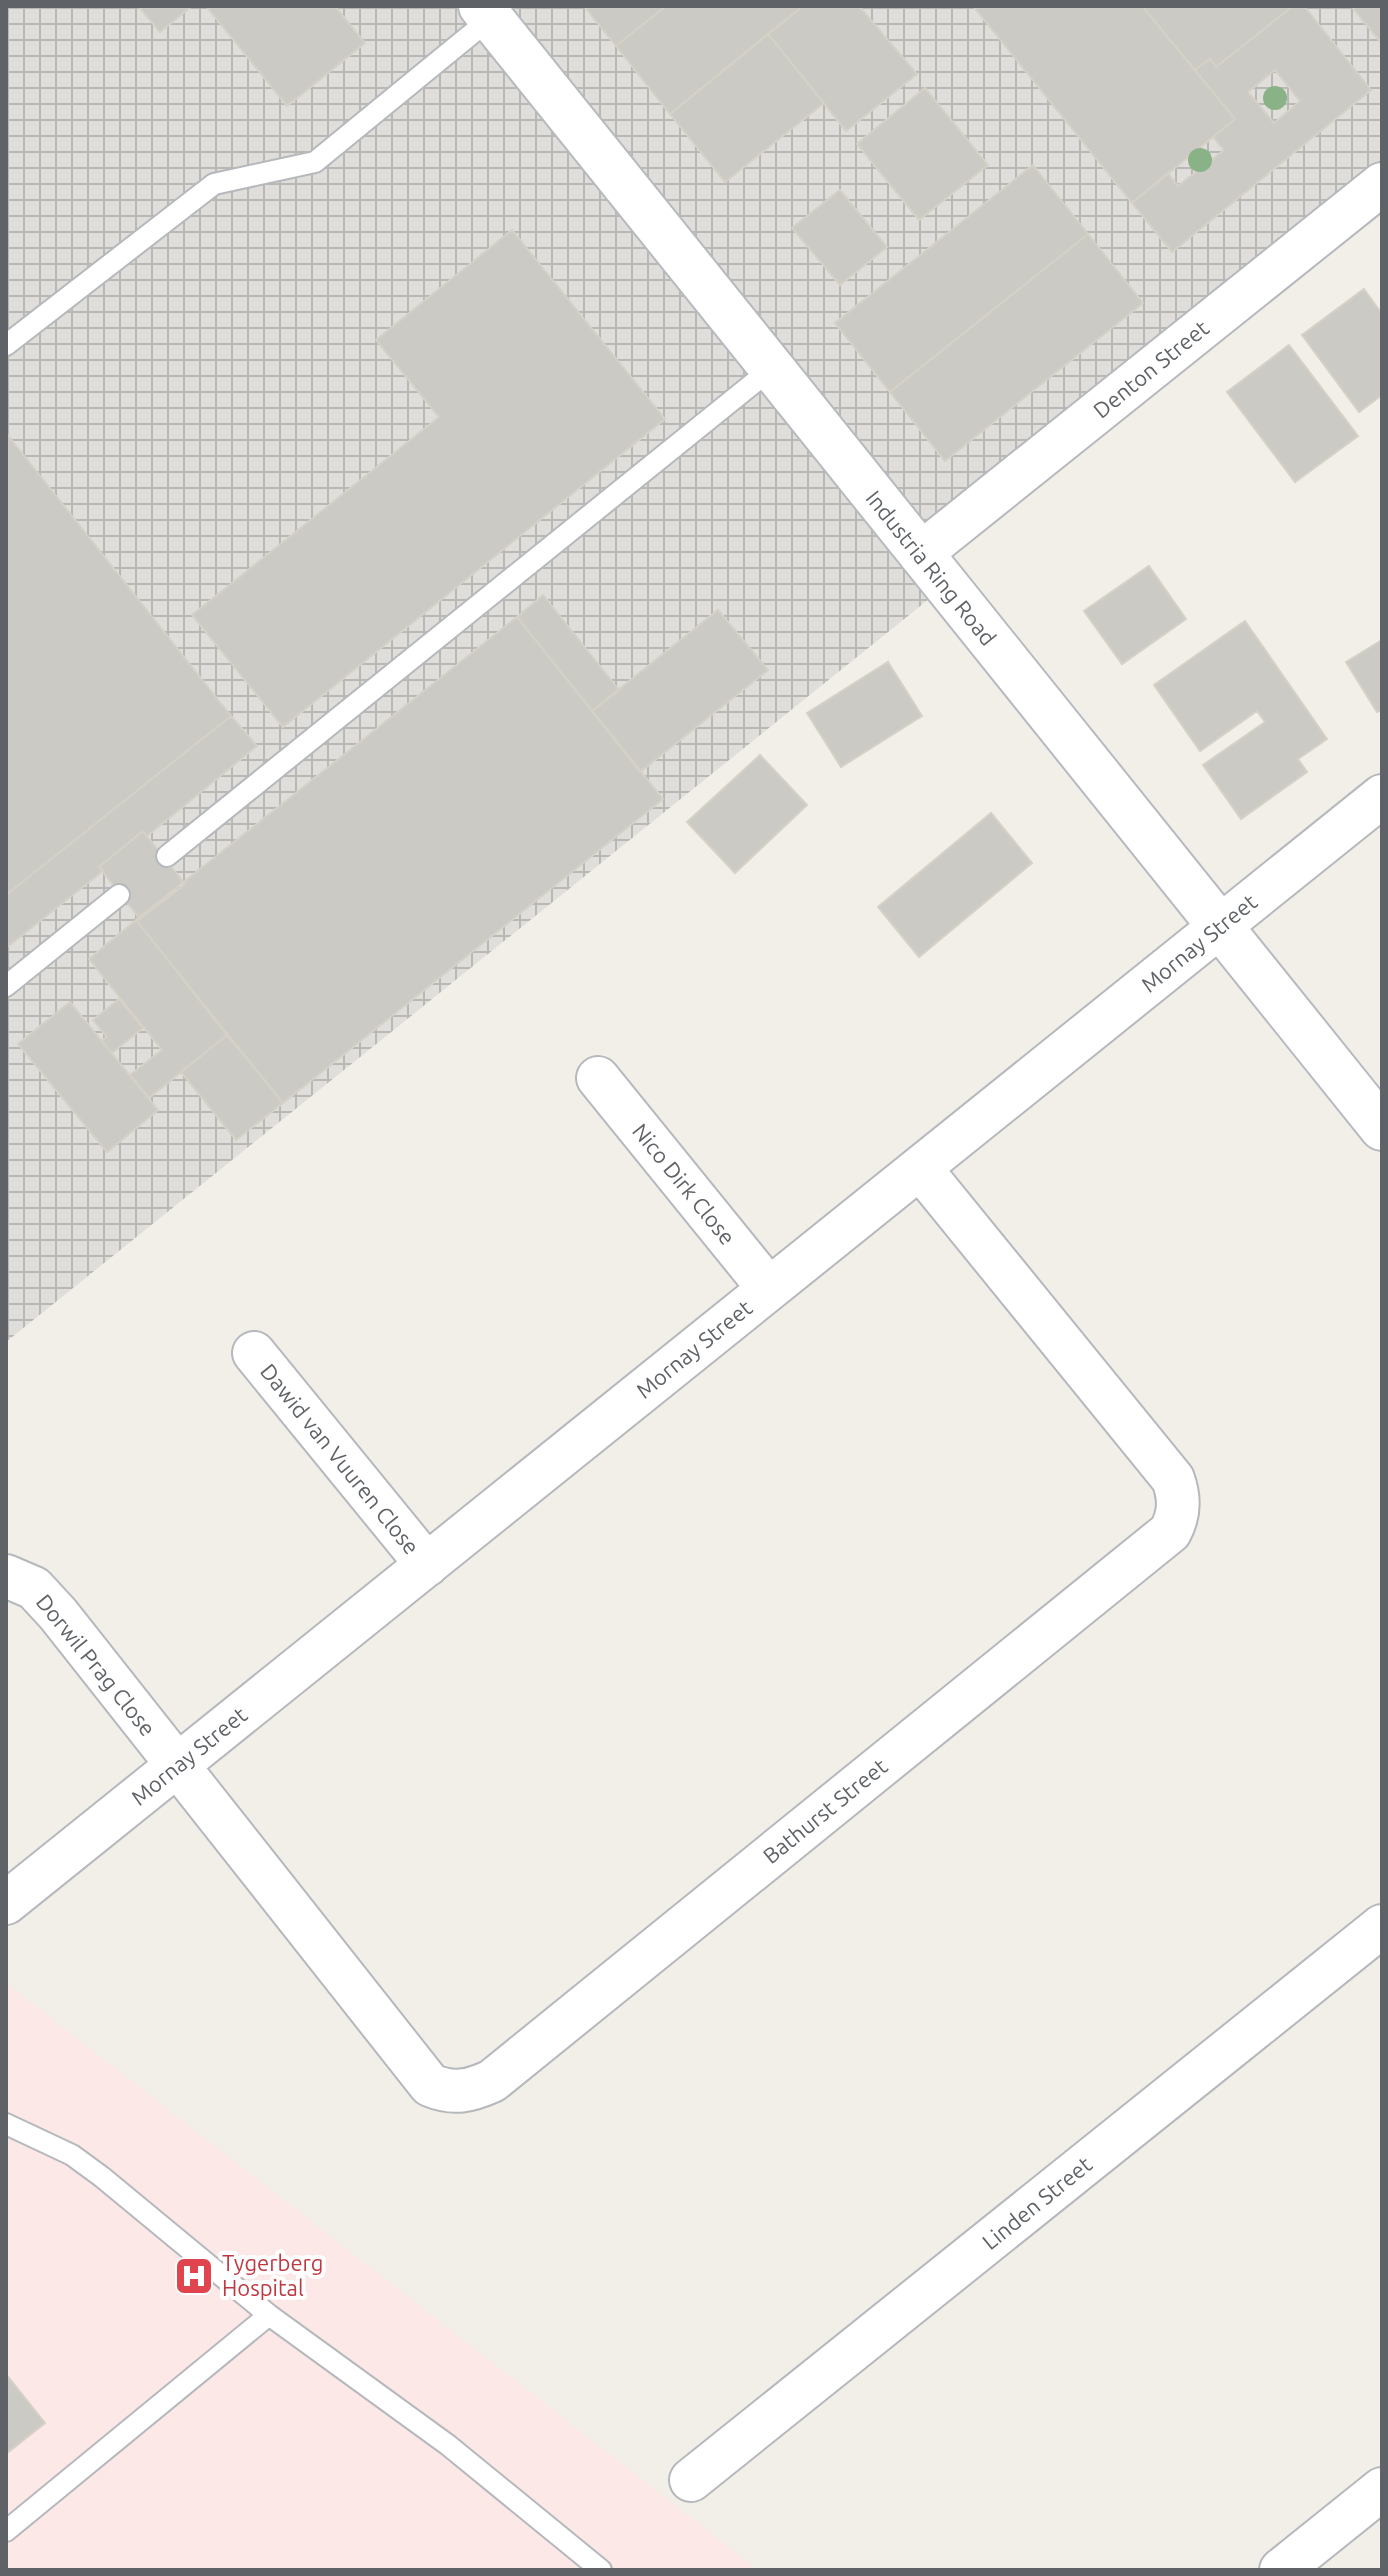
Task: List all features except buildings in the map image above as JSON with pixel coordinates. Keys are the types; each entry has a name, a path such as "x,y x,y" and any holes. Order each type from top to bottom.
{"street":[{"name":"Industria Ring Road","path":"486,12 1382,1128"},
{"name":"Denton Street","path":"920,554 1382,184"},
{"name":"Mornay Street","path":"6,1903 1382,796"},
{"name":"Nico Dirk Close","path":"598,1078 769,1289"},
{"name":"Bathurst Street","path":"176,1766 430,2085 461,2092 492,2081 1170,1532 1177,1520 1178,1493 1173,1479 920,1168"},
{"name":"Dawid van Vuuren Close","path":"254,1353 427,1565"},
{"name":"Dorwil Prag Close","path":"6,1576 34,1588 58,1614 176,1766"},
{"name":"Linden Street","path":"691,2480 1382,1926"},
{"path":"1281,2570 1382,2489"}],"lane":[{"path":"6,345 214,184 315,162 486,12"},
{"path":"167,856 771,369"},
{"path":"6,986 119,895"},
{"path":"6,2124 72,2155 102,2177 269,2315 448,2445 601,2570"},
{"path":"6,2531 269,2315"}],"shaded area":[{"path":"6,6 1382,6 1382,181 918,554 944,587 6,1342"},
{"name":"Tygerberg Hospital","path":"6,1983 758,2570 6,2570"}],"place":[{"name":"Tygerberg Hospital","path":"194,2276"}]}
